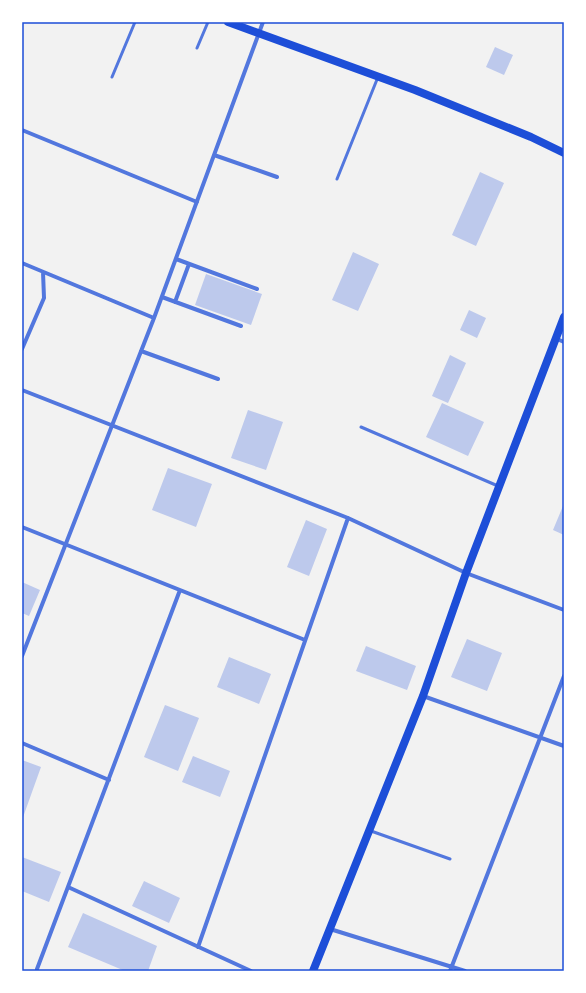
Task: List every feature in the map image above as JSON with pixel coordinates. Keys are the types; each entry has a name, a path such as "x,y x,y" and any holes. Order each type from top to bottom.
{"main road":[{"path":"228,22 378,77 531,137 564,153"},
{"path":"313,971 423,696 466,573 499,486 560,341 564,317"}],"street":[{"path":"22,656 162,297 263,22"},
{"path":"22,130 197,202"},
{"path":"214,155 277,177"},
{"path":"176,259 257,289"},
{"path":"22,263 154,318"},
{"path":"175,302 189,264"},
{"path":"22,349 44,298 43,272"},
{"path":"162,297 241,326"},
{"path":"140,351 218,379"},
{"path":"22,390 348,518 466,573 564,610"},
{"path":"198,947 348,518"},
{"path":"22,527 305,640"},
{"path":"37,968 180,590"},
{"path":"450,971 539,737 564,676"},
{"path":"423,696 564,746"},
{"path":"22,744 108,780"},
{"path":"68,887 251,971"},
{"path":"330,929 465,971"}],"lane":[{"path":"112,77 135,22"},
{"path":"197,48 208,22"},
{"path":"337,178 378,77"},
{"path":"361,427 499,486"},
{"path":"369,830 450,859"}],"building":[{"path":"495,47 513,55 504,75 486,67"},
{"path":"480,172 504,183 476,246 452,235"},
{"path":"353,252 379,264 358,311 332,300"},
{"path":"206,274 262,294 251,325 195,305"},
{"path":"469,310 486,318 477,338 460,330"},
{"path":"450,355 466,363 448,403 432,396"},
{"path":"442,403 484,422 468,456 426,437"},
{"path":"248,410 283,422 266,470 231,458"},
{"path":"168,468 212,484 196,527 152,510"},
{"path":"563,506 564,507 564,535 553,530"},
{"path":"306,520 327,529 309,576 287,567"},
{"path":"22,582 40,590 29,616 22,613"},
{"path":"467,639 502,653 487,691 451,677"},
{"path":"366,646 416,666 407,690 356,671"},
{"path":"229,657 271,674 259,704 217,687"},
{"path":"165,705 199,718 178,771 144,757"},
{"path":"193,756 230,771 220,797 182,782"},
{"path":"22,760 41,767 22,820"},
{"path":"22,857 61,872 49,902 22,891"},
{"path":"144,881 180,898 169,923 132,906"},
{"path":"83,913 157,946 148,971 125,971 68,947"}]}
